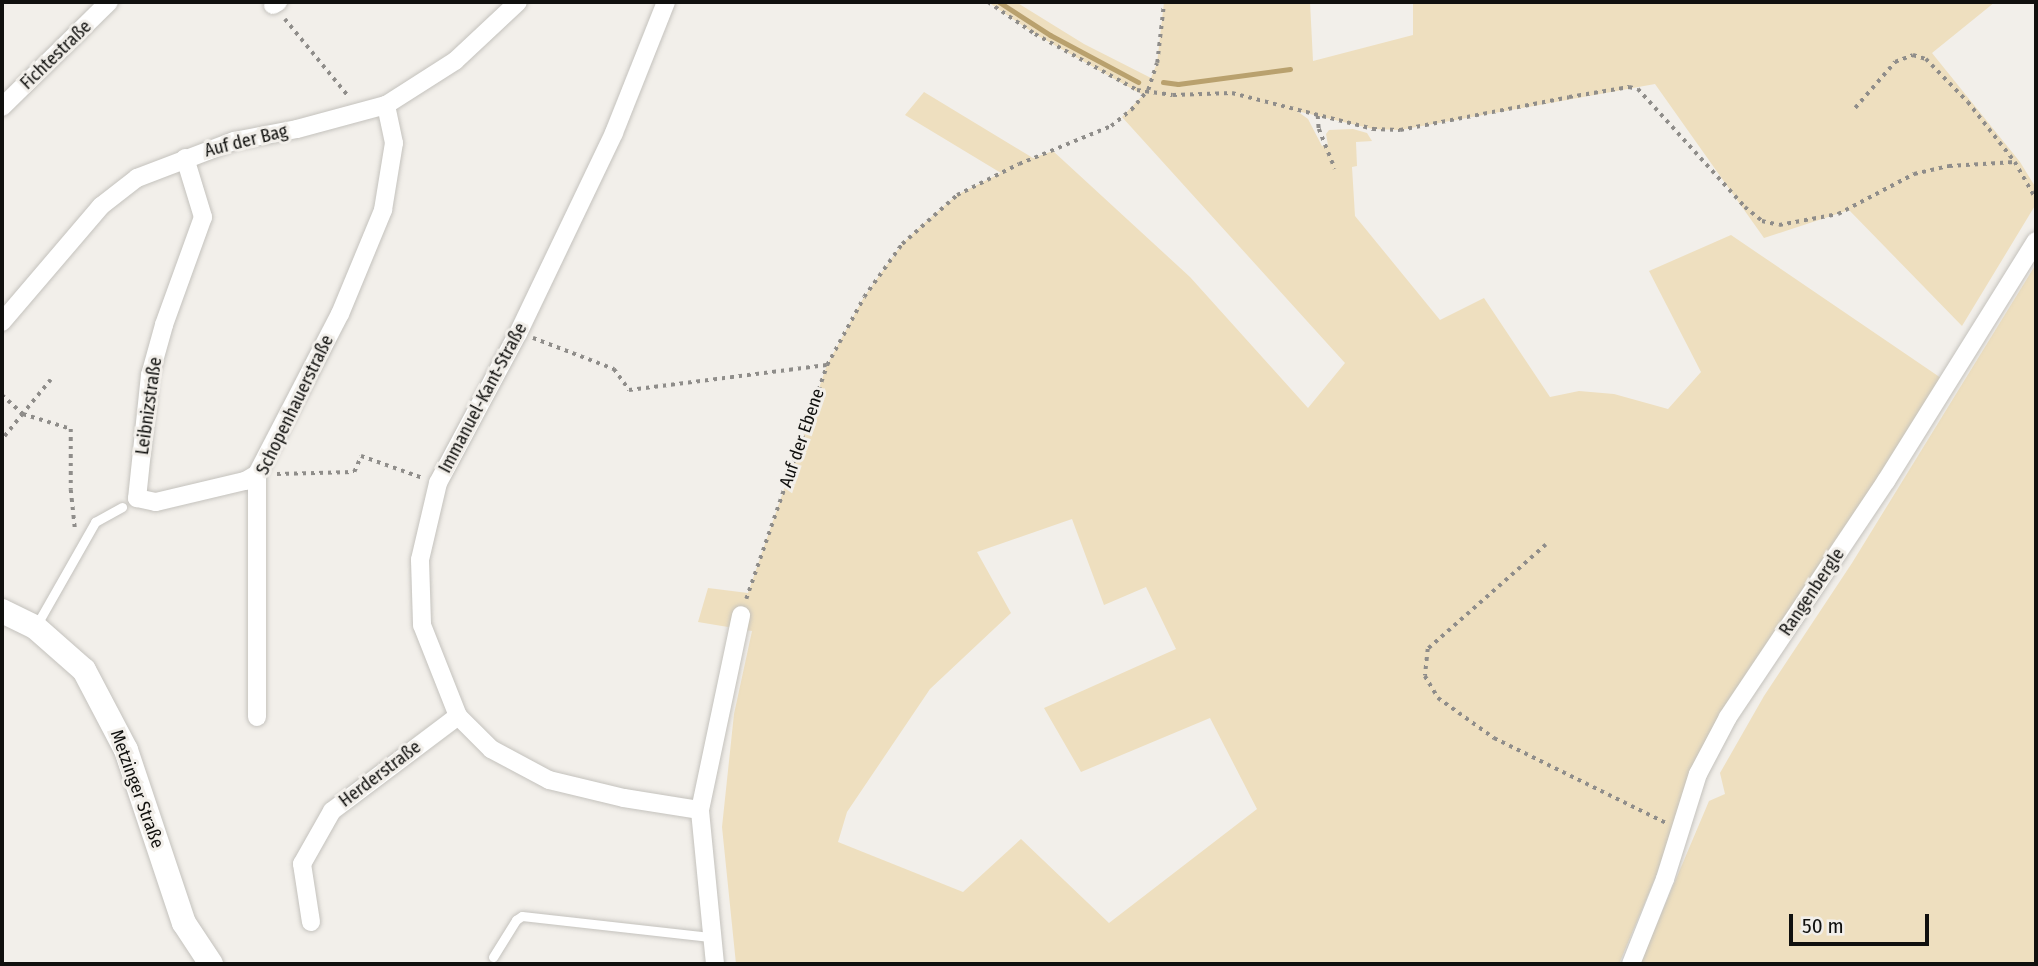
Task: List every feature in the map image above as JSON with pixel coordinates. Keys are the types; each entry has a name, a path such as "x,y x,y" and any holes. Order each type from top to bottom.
{"main road":[{"name":"Metzinger Straße","path":"2,611 36,627 85,670 126,750 184,923 211,964"}],"street":[{"name":"Fichtestraße","path":"2,107 108,2"},
{"name":"Auf der Bag","path":"2,322 101,206 137,178 234,141 387,105 455,61 518,2"},
{"name":"Immanuel-Kant-Straße","path":"666,2 614,133 518,333 438,483 420,561 422,625 458,716 491,749 549,780 624,798 700,810"},
{"name":"Schopenhauerstraße","path":"257,718 257,474 340,314 383,210 394,143 387,105"},
{"name":"Leibnizstraße","path":"185,158 203,217 164,325 150,375 137,498 156,502 245,481 257,474"},
{"name":"Rangenbergle","path":"1630,964 1681,830 1698,774 1728,717 1886,481 2036,241"},
{"path":"715,964 710,937 700,810 741,615"},
{"name":"Herderstraße","path":"312,922 302,863 332,811 458,716"}],"lane":[{"path":"36,627 95,522 122,507"},
{"path":"493,957 516,920 522,916 710,937"}],"path":[{"path":"988,2 1035,34 1137,90 1173,95 1232,93 1373,129 1400,130 1611,90 1638,89 1745,207 1762,221 1779,225 1798,224 1838,214 1914,174 1949,166 2015,162"},
{"path":"1148,90 1157,63 1164,2"},
{"path":"276,4 362,112"},
{"path":"1855,108 1895,62 1913,55 1926,59 1944,74 2015,162 2036,199"},
{"name":"Auf der Ebene","path":"741,615 827,365 864,297 902,244 957,195 1019,164 1111,126 1132,110 1148,90"},
{"path":"1318,116 1319,129 1335,169"},
{"path":"518,333 614,369 629,390 827,365"},
{"path":"2,440 51,380"},
{"path":"2,395 23,414 71,429 71,490 76,534 83,544"},
{"path":"257,474 354,472 361,456 438,483"},
{"path":"1546,544 1428,649 1425,676 1438,698 1494,738 1681,830"}],"shaded area":[{"path":"988,2 1016,2 1084,44 1151,78 1157,63 1164,2 1310,2 1313,61 1413,35 1413,2 1995,2 1932,53 2020,162 2036,188 2036,204 1962,326 1849,210 1764,238 1655,84 1400,130 1373,129 1297,111 1308,119 1322,146 1328,145 1326,134 1329,130 1353,129 1367,133 1372,141 1356,142 1357,166 1352,167 1355,216 1440,320 1484,298 1550,397 1579,391 1614,394 1668,409 1701,372 1649,271 1731,235 1941,378 1884,476 1695,762 1656,876 1619,964 736,964 722,827 734,714 752,631 698,622 708,588 748,593 827,365 864,297 902,244 929,219 957,195 1001,173 905,115 924,92 1033,158 1053,151 1190,277 1308,408 1345,363 1122,117 1143,95 1035,34","holes":["1072,519 1104,605 1146,587 1176,649 1044,708 1081,772 1210,718 1257,809 1109,923 1021,839 963,892 838,842 847,812 930,689 1011,613 977,552"]},
{"path":"2036,264 2036,964 1640,964 1709,801 1725,794 1720,773 1764,696 1852,563"}],"waterway":[{"path":"999,2 1050,35 1138,82"},
{"path":"1163,82 1178,84 1290,69"}]}
